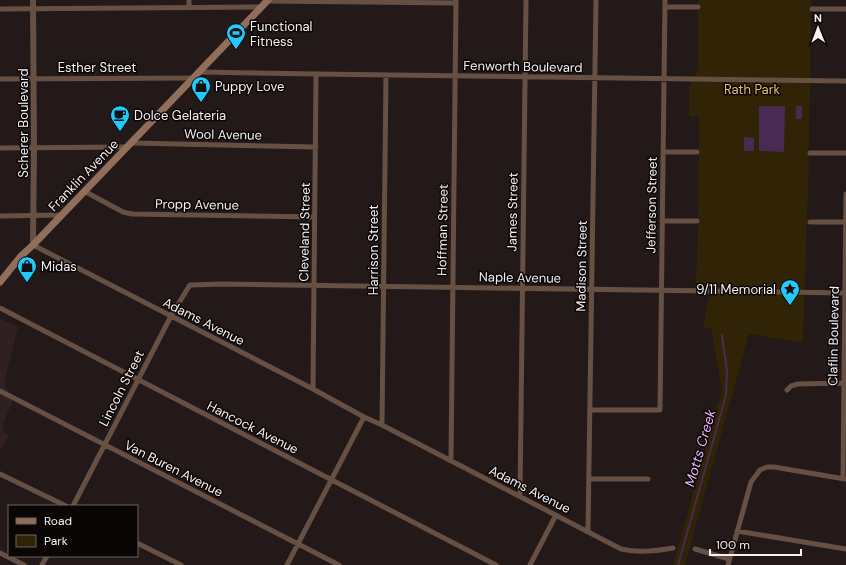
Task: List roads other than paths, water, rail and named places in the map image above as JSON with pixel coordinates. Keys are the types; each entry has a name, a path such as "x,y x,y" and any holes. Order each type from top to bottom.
{"main road":[{"name":"Franklin Avenue","path":"0,282 20,256 33,245 265,3"}],"street":[{"name":"Scherer Boulevard","path":"33,0 33,245"},
{"path":"189,0 189,8"},
{"name":"James Street","path":"520,496 526,0"},
{"name":"Madison Street","path":"588,531 596,0"},
{"name":"Jefferson Street","path":"590,410 660,410 665,0"},
{"path":"0,9 189,8 265,3 456,2"},
{"name":"Hoffman Street","path":"451,460 456,2"},
{"path":"665,7 698,7"},
{"path":"812,9 846,9"},
{"name":"Fenworth Boulevard","path":"200,72 846,81"},
{"name":"Cleveland Street","path":"313,389 316,74"},
{"name":"Harrison Street","path":"382,425 386,75"},
{"name":"Esther Street","path":"0,79 194,78"},
{"name":"Wool Avenue","path":"0,148 128,145 316,147"},
{"path":"663,152 697,152"},
{"path":"810,153 846,153"},
{"name":"Propp Avenue","path":"84,191 123,212 132,214 315,217"},
{"name":"Claflin Boulevard","path":"844,478 846,194"},
{"path":"0,216 61,215"},
{"path":"662,221 697,221"},
{"path":"810,222 846,222"},
{"name":"Adams Avenue","path":"33,245 621,549 634,552 673,548"},
{"name":"Lincoln Street","path":"74,505 171,316 190,285 194,285"},
{"name":"Naple Avenue","path":"194,285 845,293"},
{"name":"Hancock Avenue","path":"0,308 496,565"},
{"path":"787,390 791,386 798,384 844,383"},
{"name":"Van Buren Avenue","path":"0,391 339,565"},
{"path":"286,565 364,417"},
{"path":"695,549 728,562 751,482 760,470 767,467 774,467 844,478"},
{"path":"0,474 64,505"},
{"path":"589,479 648,479"},
{"path":"530,565 556,515"},
{"path":"737,531 846,549"},
{"path":"138,543 181,565"},
{"path":"0,553 24,565"}],"waterway":[{"name":"Motts Creek","path":"678,565 726,395 727,372 722,335"}],"place":[{"name":"Functional Fitness","path":"236,50"},
{"name":"Puppy Love","path":"201,103"},
{"name":"Dolce Gelateria","path":"120,132"},
{"name":"Midas","path":"27,283"},
{"name":"9/11 Memorial","path":"790,306"}],"park label":[{"name":"Rath Park","path":"752,89"}]}
